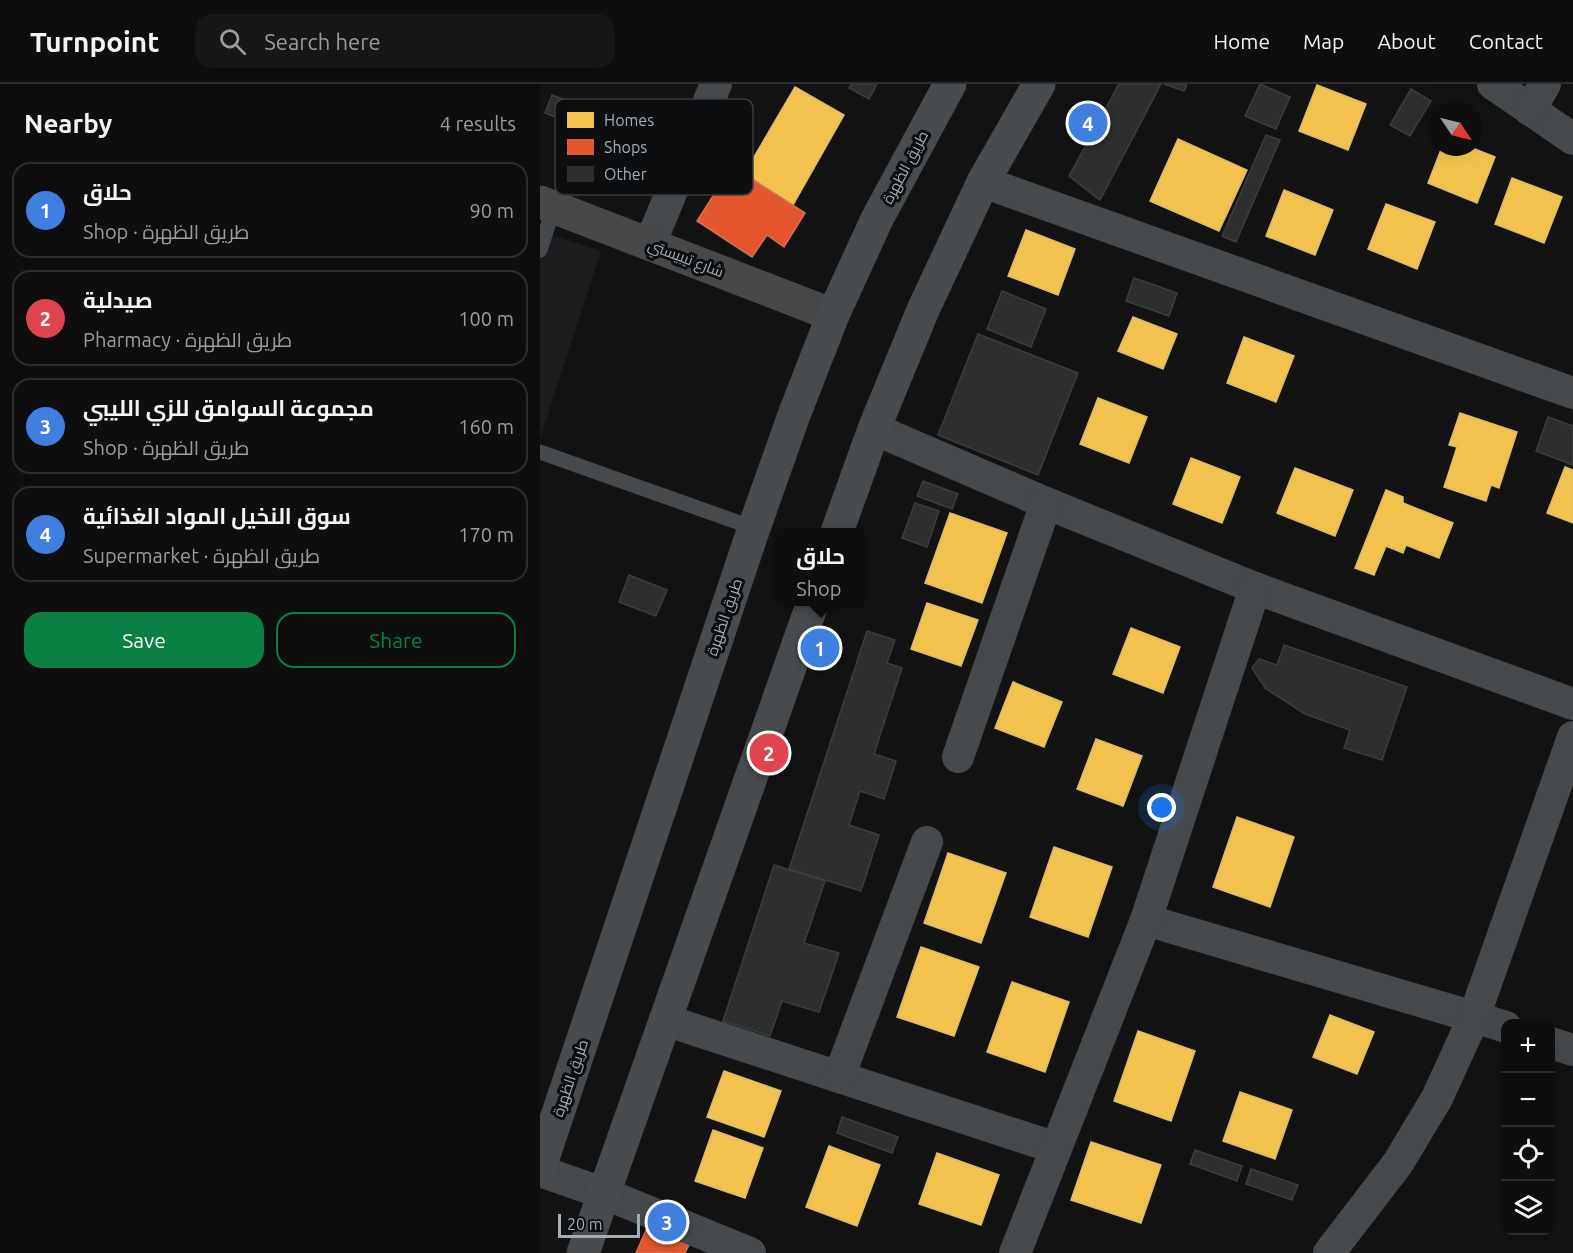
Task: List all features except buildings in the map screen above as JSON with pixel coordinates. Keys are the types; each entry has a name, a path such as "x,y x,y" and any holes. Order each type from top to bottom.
{"main road":[{"name":"طريق الظهرة","path":"540,1169 754,528 794,415 832,315 877,219 950,84"},
{"path":"838,528 874,429 924,310 983,182 1039,84"},
{"name":"شارع تيبيستي","path":"547,205 832,315"},
{"path":"583,1253 812,606"}],"street":[{"path":"710,99 716,84"},
{"path":"1492,84 1537,97 1573,139"},
{"path":"983,182 1573,393"},
{"path":"650,244 670,195"},
{"path":"874,429 1255,588 1573,704"},
{"path":"958,758 1046,502"},
{"path":"1015,1253 1146,921 1255,588"},
{"path":"1329,1253 1398,1163 1437,1098 1474,1017 1573,737"},
{"path":"839,1077 927,842"},
{"path":"1146,921 1501,1025"},
{"path":"665,1020 1056,1148"},
{"path":"1555,1044 1573,1050"},
{"path":"540,1169 750,1253"}],"lane":[{"path":"540,250 547,205"},
{"path":"540,453 754,528"}],"shaded area":[{"path":"540,231 601,251 540,439"}],"place":[{"name":"سوق النخيل المواد الغذائية","path":"1088,123"},
{"name":"حلاق","path":"820,648"},
{"name":"صيدلية","path":"769,753"},
{"name":"مجموعة السوامق للزي الليبي","path":"667,1222"}]}
